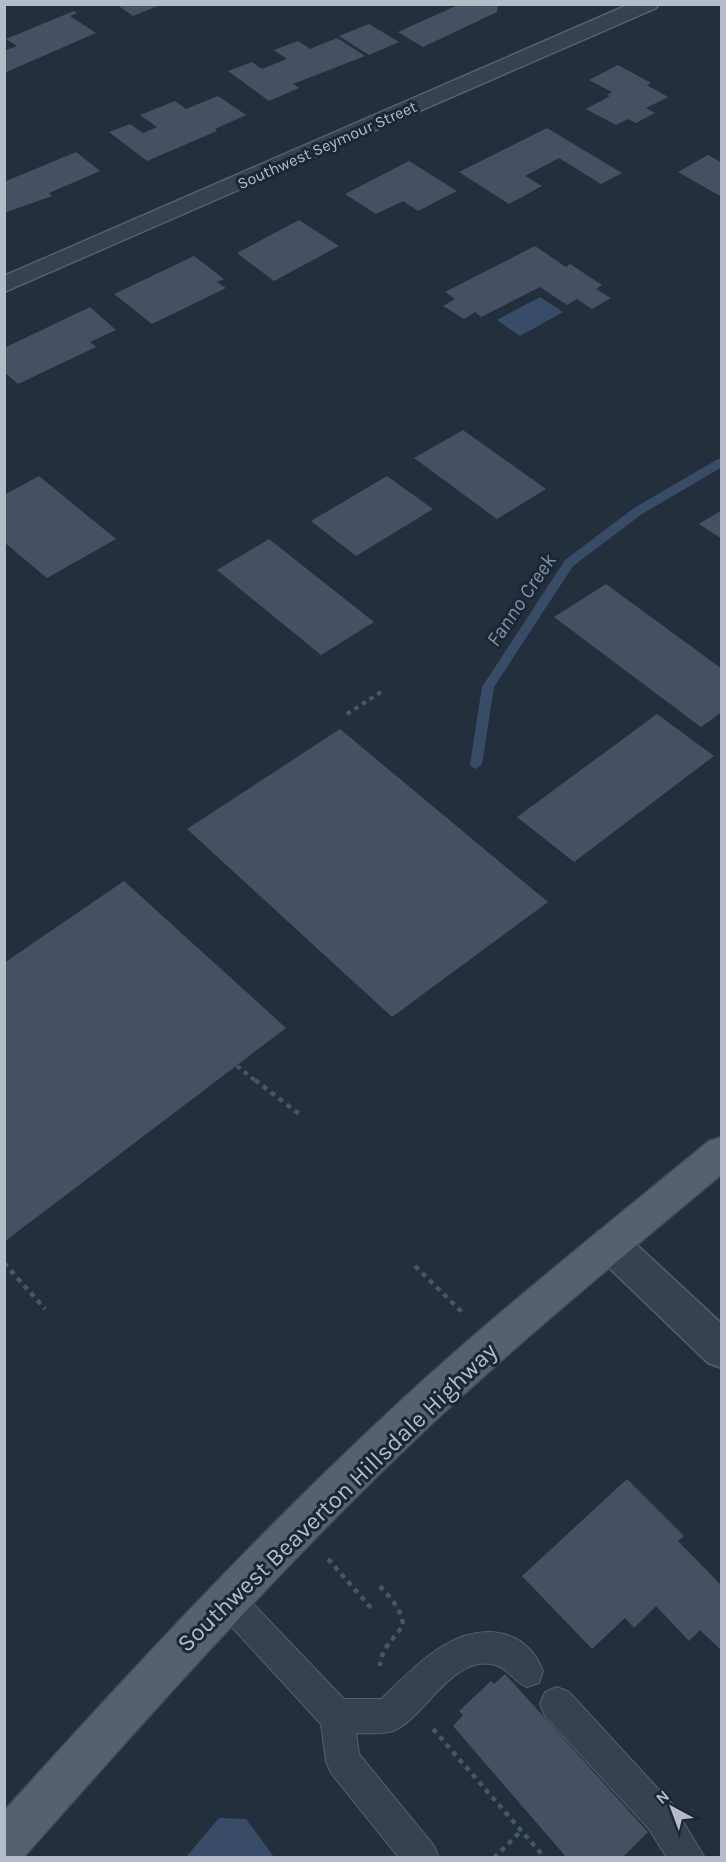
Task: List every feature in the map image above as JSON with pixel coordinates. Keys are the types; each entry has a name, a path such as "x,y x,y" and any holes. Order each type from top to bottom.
{"main road":[{"name":"Southwest Beaverton Hillsdale Highway","path":"4,1845 228,1600 405,1423 494,1342 722,1152"}],"street":[{"name":"Southwest Seymour Street","path":"4,285 647,5"},
{"path":"610,1244 722,1350"}],"lane":[{"path":"228,1600 337,1716 343,1761 422,1857"},
{"path":"337,1716 388,1716 452,1659 481,1646 509,1652 527,1671"},
{"path":"557,1704 661,1817 688,1857"}],"path":[{"path":"347,714 384,690"},
{"path":"237,1066 299,1114"},
{"path":"4,1263 45,1309"},
{"path":"415,1266 494,1342"},
{"path":"300,1527 371,1608"},
{"path":"380,1587 394,1599 404,1615 403,1626 382,1653 379,1663 381,1671"},
{"path":"426,1722 545,1857"},
{"path":"494,1857 521,1831"}],"water":[{"path":"540,297 563,312 520,336 497,320"},
{"path":"219,1818 246,1819 274,1857 186,1857"}],"building":[{"path":"116,4 160,4 160,5 133,16"},
{"path":"458,5 498,5 497,12 423,47 398,32"},
{"path":"74,11 77,13 70,16 96,33 4,73 4,51 17,46 6,39"},
{"path":"369,24 399,42 369,55 339,36"},
{"path":"337,38 365,56 293,84 299,88 269,101 228,71 252,62 262,69 287,59 274,50 298,41 310,49"},
{"path":"618,65 651,83 647,85 668,97 646,108 655,113 636,123 628,119 616,125 586,109 610,96 607,95 612,92 589,80"},
{"path":"218,96 246,115 215,129 217,131 147,161 109,132 130,124 143,133 157,127 140,115 175,101 186,109"},
{"path":"547,128 622,173 601,184 559,158 525,176 542,186 509,204 459,172"},
{"path":"76,152 100,171 49,193 52,196 4,213 4,182"},
{"path":"708,155 722,163 722,197 678,172"},
{"path":"409,161 457,191 418,211 403,201 376,214 345,194"},
{"path":"299,220 339,246 274,281 237,253"},
{"path":"535,246 566,267 570,264 602,285 596,289 611,298 592,309 577,299 567,305 540,287 481,317 475,312 464,319 443,306 455,299 445,292"},
{"path":"194,256 224,279 217,282 226,288 152,324 114,294"},
{"path":"90,307 116,330 90,342 96,347 18,384 4,372 4,348"},
{"path":"463,430 546,489 497,519 414,458"},
{"path":"39,476 116,539 47,578 4,542 4,495"},
{"path":"387,476 433,509 356,556 311,521"},
{"path":"722,510 722,539 699,524"},
{"path":"269,539 374,622 321,655 217,570"},
{"path":"606,584 722,669 722,712 701,727 554,617"},
{"path":"657,714 714,756 574,862 517,817"},
{"path":"340,729 548,902 392,1017 187,829"},
{"path":"124,881 286,1028 4,1242 4,963"},
{"path":"627,1479 684,1536 678,1541 722,1586 722,1651 700,1630 689,1641 656,1606 634,1628 625,1618 592,1649 522,1576"},
{"path":"505,1674 648,1832 622,1858 567,1858 453,1726 463,1715 459,1711 491,1681 494,1684"}],"waterway":[{"name":"Fanno Creek","path":"476,764 488,687 569,563 638,511 722,462"}]}
